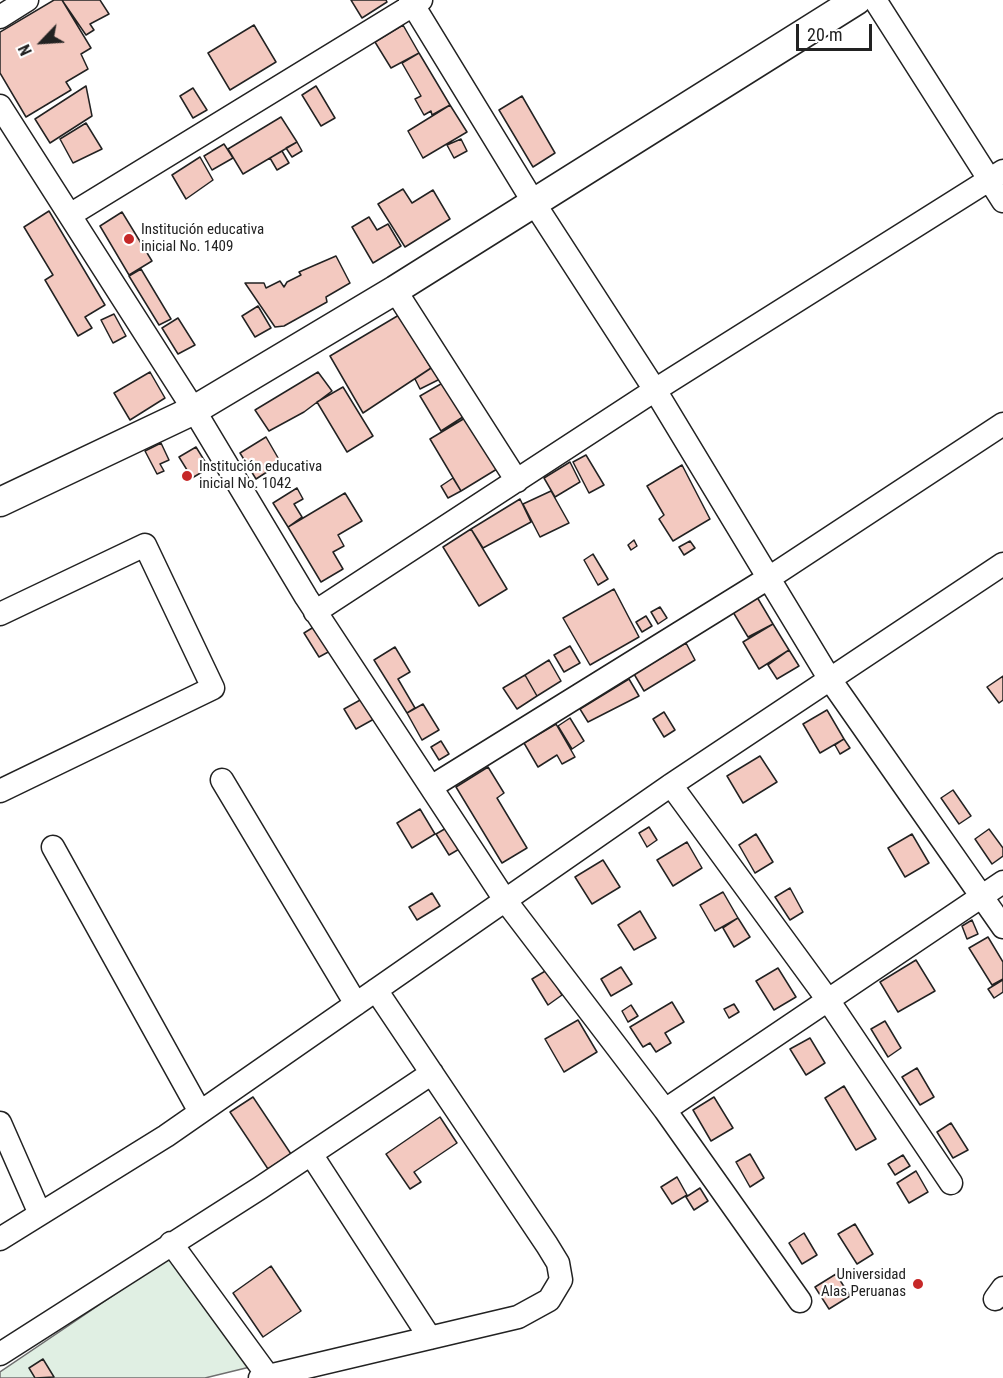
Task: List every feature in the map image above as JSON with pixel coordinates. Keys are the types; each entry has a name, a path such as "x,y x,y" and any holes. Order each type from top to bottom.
{"street":[{"path":"0,17 27,0"},
{"path":"0,502 194,410 396,290 857,0"},
{"path":"875,0 997,175 1003,201"},
{"path":"70,215 415,2 534,203 655,390 829,678 1003,927"},
{"path":"0,106 194,410 315,612 505,900 665,1110 800,1301"},
{"path":"315,612 655,390 997,175"},
{"path":"396,290 518,481"},
{"path":"431,787 769,578 1003,424"},
{"path":"0,614 145,545 213,688 0,791"},
{"path":"0,1239 200,1112 672,785 829,678 1003,564"},
{"path":"222,780 356,1004"},
{"path":"672,785 828,1000 951,1183"},
{"path":"53,847 200,1112"},
{"path":"665,1110 1003,882"},
{"path":"171,1244 264,1377 518,1317 549,1300 561,1280 558,1263 548,1245 376,990"},
{"path":"0,1354 311,1154 432,1073"},
{"path":"0,1123 40,1214"},
{"path":"311,1154 430,1338"}],"green space":[{"path":"170,1257 250,1367 205,1378 0,1378 0,1372"}],"building":[{"path":"54,0 62,0 91,48 81,54 88,69 66,82 71,90 26,117 0,73 0,32"},
{"path":"62,0 100,0 109,14 90,24 94,30 86,35"},
{"path":"351,0 386,0 387,2 362,18"},
{"path":"254,25 276,62 230,90 208,53"},
{"path":"403,25 419,53 391,68 375,42"},
{"path":"419,53 450,105 432,115 431,111 424,115 415,99 421,96 402,63"},
{"path":"86,86 92,116 50,143 35,119"},
{"path":"316,86 335,118 321,126 302,95"},
{"path":"193,88 207,110 193,118 180,96"},
{"path":"522,96 555,153 533,167 499,110"},
{"path":"450,105 467,132 423,158 408,131"},
{"path":"281,117 297,142 243,174 228,149"},
{"path":"86,123 102,149 73,163 60,139"},
{"path":"461,139 467,151 454,158 447,145"},
{"path":"297,142 302,151 292,157 286,148"},
{"path":"224,144 233,158 212,170 204,156"},
{"path":"282,151 289,163 277,170 270,158"},
{"path":"200,157 213,180 186,199 172,175"},
{"path":"403,189 412,203 433,190 450,219 405,247 378,204"},
{"path":"49,211 105,305 85,317 92,328 78,336 45,280 53,275 24,227"},
{"path":"122,212 152,261 129,275 100,226"},
{"path":"369,217 377,230 388,224 401,246 373,263 352,227"},
{"path":"336,256 350,283 326,297 327,302 284,326 275,327 245,283 264,283 266,288 280,281 284,287 287,282 301,275 299,272"},
{"path":"141,269 171,319 159,325 129,276"},
{"path":"258,306 271,328 255,337 242,316"},
{"path":"114,314 126,336 113,343 101,320"},
{"path":"399,315 431,368 363,413 330,356"},
{"path":"178,318 195,345 178,354 162,328"},
{"path":"436,365 442,378 420,389 415,379"},
{"path":"150,372 165,398 130,420 114,393"},
{"path":"318,372 332,391 304,412 269,431 255,410"},
{"path":"446,381 466,415 441,431 420,396"},
{"path":"343,387 373,436 347,452 317,402"},
{"path":"465,418 497,469 461,491 430,439"},
{"path":"266,437 281,463 256,479 240,453"},
{"path":"161,443 169,460 160,464 164,471 157,474 145,451"},
{"path":"196,447 209,468 192,478 179,457"},
{"path":"586,455 604,485 589,493 573,462"},
{"path":"570,462 580,482 555,497 544,478"},
{"path":"682,465 710,519 673,541 659,519 664,515 647,486"},
{"path":"453,478 461,491 448,498 441,486"},
{"path":"297,488 303,499 294,504 302,517 288,527 273,503"},
{"path":"551,491 569,523 540,537 523,504"},
{"path":"345,493 362,521 338,535 344,546 333,552 343,569 321,582 288,527"},
{"path":"520,499 531,522 483,548 471,529"},
{"path":"471,529 507,589 479,606 443,547"},
{"path":"634,540 637,546 631,550 628,545"},
{"path":"690,541 695,548 684,555 679,547"},
{"path":"593,554 608,579 598,585 584,560"},
{"path":"614,589 639,637 590,665 563,618"},
{"path":"757,597 773,624 748,637 733,612"},
{"path":"660,607 667,618 658,624 651,612"},
{"path":"646,616 652,626 642,632 636,622"},
{"path":"773,624 789,650 759,669 743,642"},
{"path":"317,625 332,650 319,657 304,633"},
{"path":"686,643 695,660 644,691 634,674"},
{"path":"570,646 580,663 564,672 554,655"},
{"path":"395,647 410,672 398,679 415,708 407,713 374,660"},
{"path":"789,650 799,666 777,679 768,665"},
{"path":"549,660 561,681 537,696 525,675"},
{"path":"525,675 537,696 517,709 503,688"},
{"path":"1003,676 1003,700 999,703 987,687"},
{"path":"629,679 639,696 588,722 580,709"},
{"path":"362,699 374,719 356,729 344,709"},
{"path":"423,704 439,730 422,740 407,713"},
{"path":"827,710 844,739 820,753 803,724"},
{"path":"664,712 675,730 664,737 653,719"},
{"path":"570,718 584,741 572,749 558,726"},
{"path":"556,724 575,757 562,764 557,755 538,767 524,743"},
{"path":"844,739 850,748 840,754 835,745"},
{"path":"441,741 449,754 439,760 431,747"},
{"path":"760,756 777,782 743,803 727,776"},
{"path":"488,767 504,793 497,798 527,848 502,863 456,787"},
{"path":"953,790 971,816 959,824 941,798"},
{"path":"420,809 435,834 412,848 397,823"},
{"path":"448,827 461,848 449,855 436,834"},
{"path":"649,827 657,840 647,847 639,833"},
{"path":"989,829 1003,848 1003,856 992,864 975,839"},
{"path":"756,834 773,862 755,873 739,845"},
{"path":"912,834 929,863 905,877 888,848"},
{"path":"687,842 702,868 673,886 657,860"},
{"path":"603,860 620,887 592,904 575,877"},
{"path":"790,888 803,912 790,920 775,897"},
{"path":"723,892 738,918 715,931 700,905"},
{"path":"432,893 440,906 417,920 409,907"},
{"path":"640,911 656,938 634,950 618,925"},
{"path":"738,918 750,937 734,947 723,928"},
{"path":"972,920 978,934 967,939 962,926"},
{"path":"988,937 1003,962 1003,979 992,985 969,948"},
{"path":"916,960 935,991 898,1012 880,982"},
{"path":"621,967 632,984 611,996 601,979"},
{"path":"778,968 796,997 774,1010 756,981"},
{"path":"547,970 562,995 548,1005 532,979"},
{"path":"1003,980 1003,992 994,998 988,989"},
{"path":"672,1002 684,1022 665,1033 671,1043 656,1052 650,1043 643,1047 630,1027"},
{"path":"734,1004 739,1012 729,1018 724,1009"},
{"path":"631,1005 638,1016 628,1022 622,1011"},
{"path":"578,1020 597,1052 564,1072 545,1039"},
{"path":"885,1021 901,1048 888,1057 871,1029"},
{"path":"810,1038 825,1063 806,1075 790,1049"},
{"path":"917,1068 934,1097 920,1105 902,1077"},
{"path":"844,1086 876,1139 856,1150 825,1098"},
{"path":"253,1097 291,1154 268,1169 230,1112"},
{"path":"714,1097 733,1128 711,1141 693,1110"},
{"path":"440,1117 457,1143 414,1172 421,1182 410,1189 386,1154"},
{"path":"951,1123 968,1150 953,1158 937,1132"},
{"path":"750,1154 764,1178 750,1187 736,1162"},
{"path":"903,1155 910,1166 895,1175 888,1164"},
{"path":"916,1171 928,1192 909,1203 897,1183"},
{"path":"677,1177 687,1195 672,1204 661,1187"},
{"path":"700,1188 708,1201 694,1210 686,1197"},
{"path":"855,1224 873,1254 857,1264 838,1234"},
{"path":"804,1233 817,1255 802,1264 789,1243"},
{"path":"271,1266 301,1311 263,1337 233,1293"},
{"path":"836,1274 850,1296 829,1309 815,1287"},
{"path":"43,1359 54,1377 35,1378 29,1368"}],"place":[{"name":"Institución educativa inicial No. 1409","path":"129,239"},
{"name":"Institución educativa inicial No. 1042","path":"187,476"},
{"name":"Universidad Alas Peruanas","path":"918,1284"}]}
